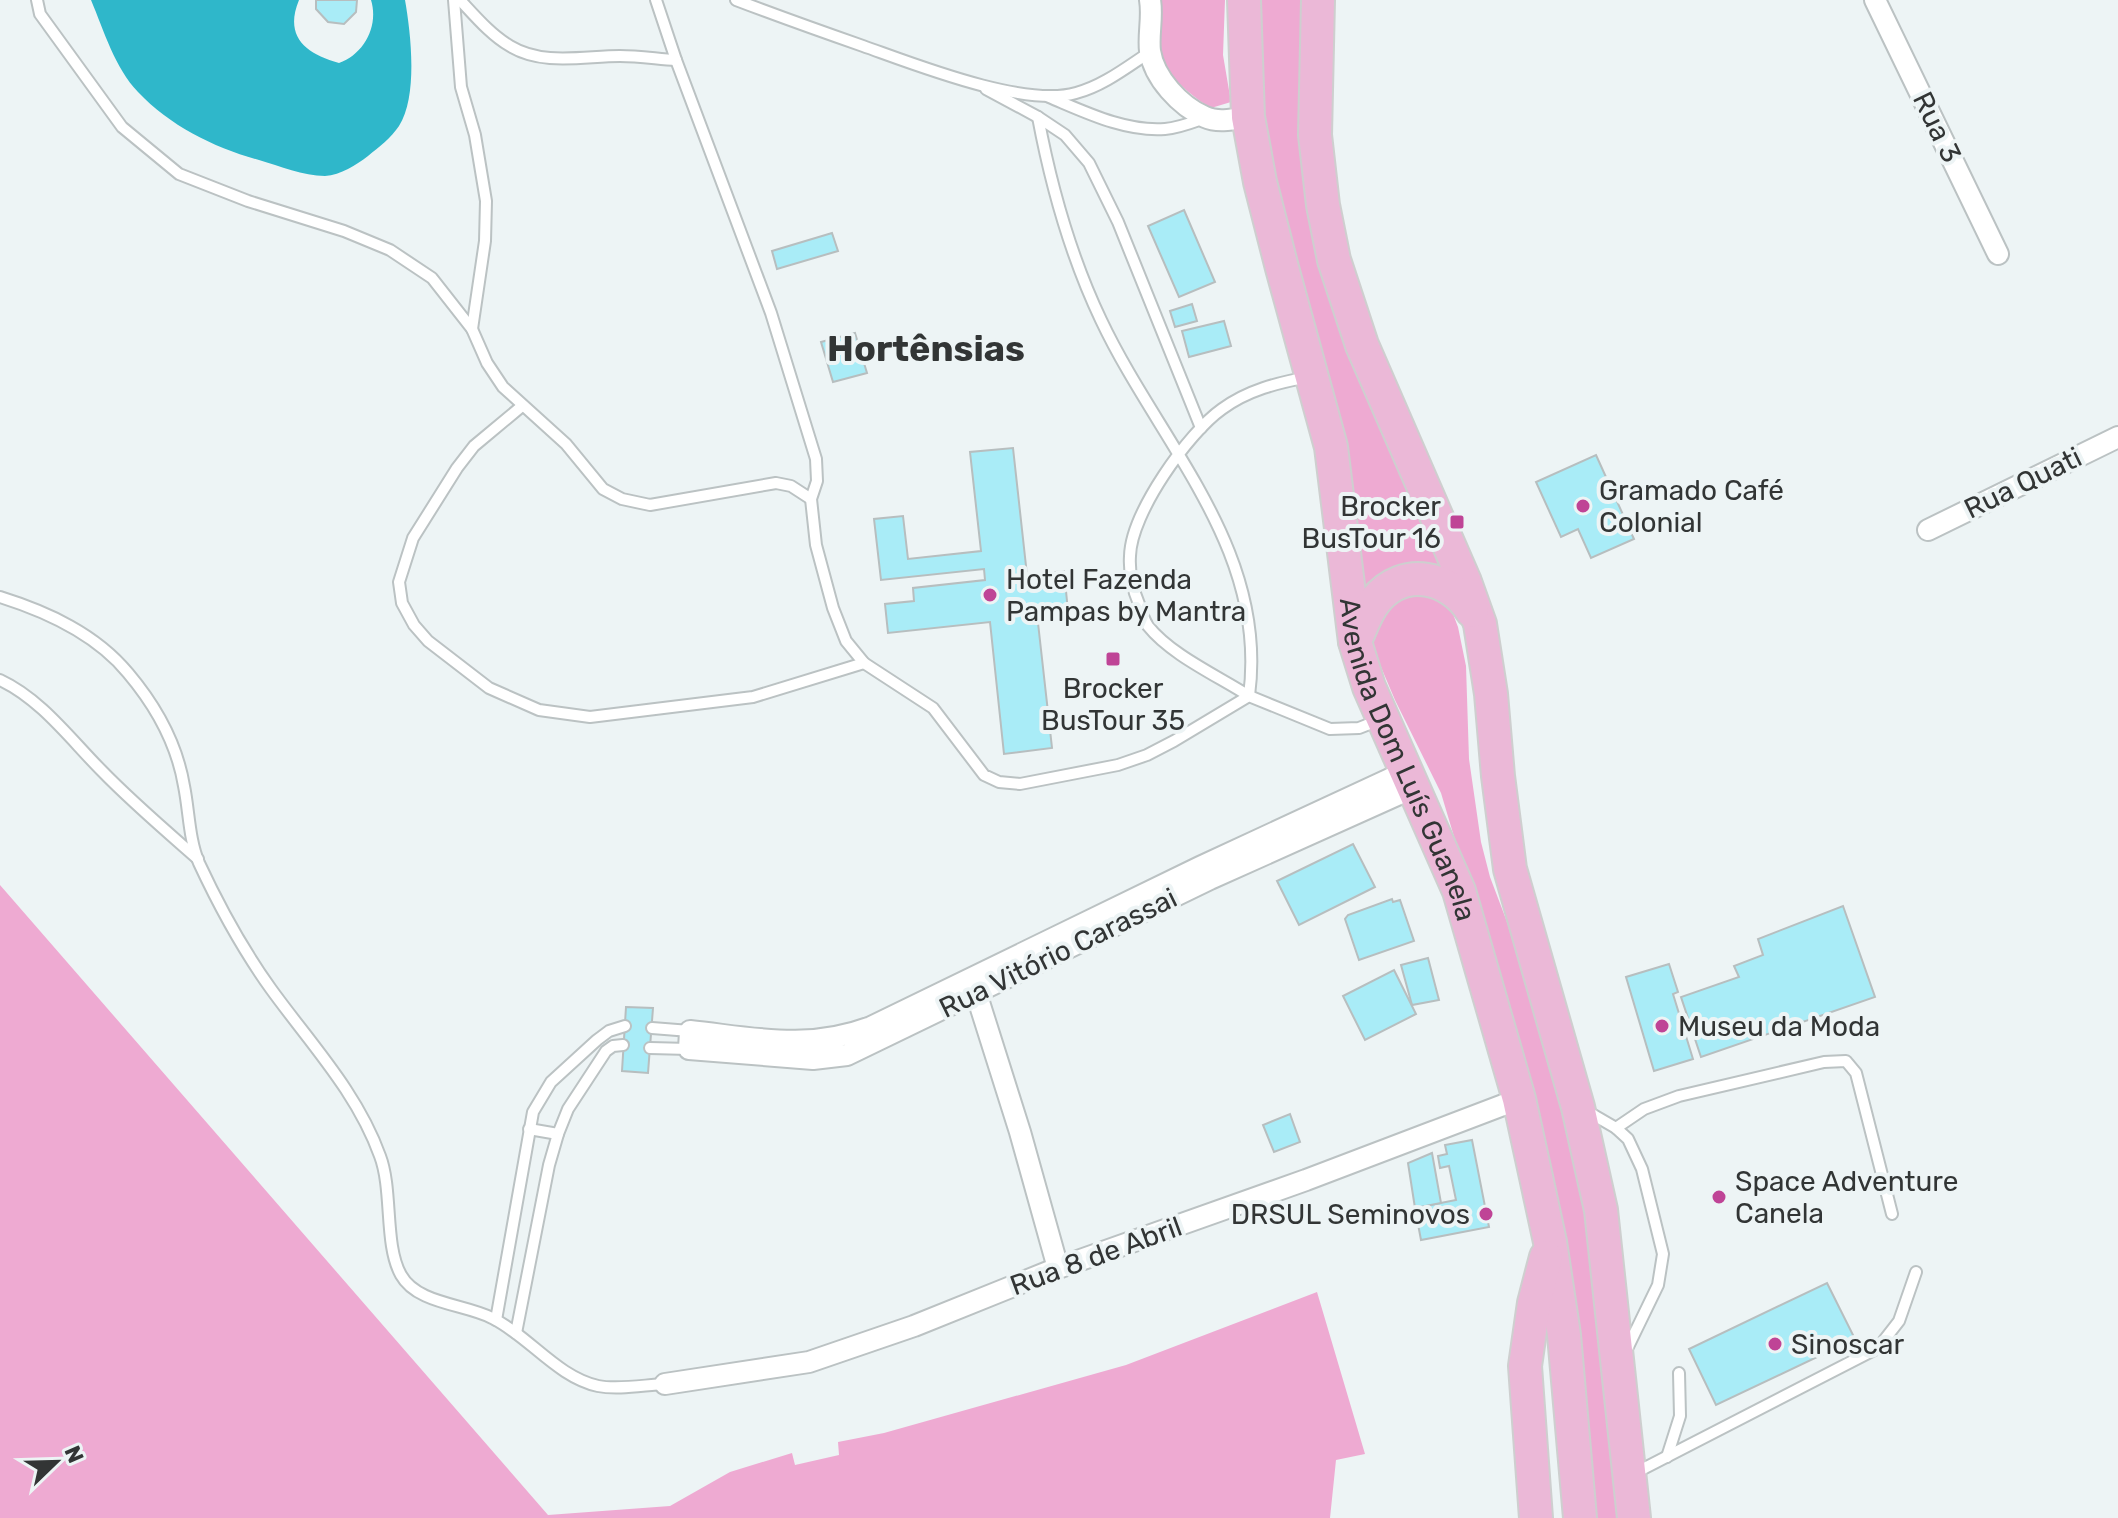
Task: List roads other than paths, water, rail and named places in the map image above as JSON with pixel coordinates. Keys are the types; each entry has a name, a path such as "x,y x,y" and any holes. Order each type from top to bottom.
{"main road":[{"name":"Avenida Dom Luís Guanela","path":"1244,0 1248,117 1260,182 1314,376 1336,476 1355,642 1369,687 1446,859 1469,921 1519,1099 1550,1242 1564,1335 1580,1518"},
{"name":"Avenida Dom Luís Guanela","path":"1318,0 1315,135 1323,205 1334,260 1362,345 1465,582 1480,624 1491,694 1510,869 1578,1107 1601,1210 1634,1518"},
{"path":"1355,642 1376,599 1391,587 1414,579 1437,580 1456,590 1480,624"},
{"path":"1536,1518 1525,1366 1534,1303 1550,1242"}],"street":[{"path":"1150,0 1150,52 1159,75 1181,102 1206,118 1228,120 1248,117"},
{"name":"Rua 3","path":"1875,0 1998,254"},
{"name":"Rua Quati","path":"1928,530 2118,437"},
{"name":"Rua Vitório Carassai","path":"689,1040 805,1043 825,1041 871,1027 974,985 1200,867 1411,779"},
{"path":"974,985 1058,1268"},
{"name":"Rua 8 de Abril","path":"665,1384 809,1362 914,1326 1058,1268 1306,1180 1519,1099"}],"lane":[{"path":"37,0 40,14 122,127 179,174 248,201 344,231 390,250 432,278 472,329 487,363 503,387 566,444 603,489 622,499 650,505 776,483 791,486 811,499"},
{"path":"457,0 461,87 475,135 486,201 485,241 472,329"},
{"path":"457,0 511,47 537,56 571,59 621,56 676,60"},
{"path":"656,0 771,313 816,459 817,481 811,499 816,545 833,608 846,641 864,663 933,708 984,775 999,782 1020,784 1118,765 1147,755 1249,696"},
{"path":"736,0 932,71 977,84 1047,96 1094,116 1138,128 1167,129 1206,118"},
{"path":"1047,96 1075,94 1100,83 1150,52"},
{"path":"977,84 1065,135 1089,163 1118,222 1201,428"},
{"path":"1038,117 1078,266 1100,319 1132,381 1203,492 1219,525 1240,584 1249,624 1253,664 1249,696"},
{"path":"1314,376 1272,384 1244,395 1221,410 1178,454 1144,509 1130,554 1134,592 1147,625 1169,646 1249,696 1330,729 1359,728 1383,718"},
{"path":"522,406 474,446 457,468 413,538 399,582 402,603 414,625 428,641 489,688 539,710 590,717 753,697 864,663"},
{"path":"0,597 30,607 91,638 117,659 152,705 173,745 184,782 198,859 242,945 270,988 348,1091 368,1127 381,1158 394,1250 401,1276 420,1294 479,1311 496,1320 572,1375 599,1386 665,1384"},
{"path":"0,680 52,718 133,802 198,859"},
{"path":"496,1320 533,1112 551,1082 597,1040 609,1031 625,1026"},
{"path":"652,1028 689,1040"},
{"path":"650,1048 689,1040"},
{"path":"516,1333 549,1165 558,1134 568,1109 606,1051 623,1045"},
{"path":"1616,1128 1644,1109 1679,1096 1824,1062 1846,1061 1856,1073 1892,1214"},
{"path":"1578,1107 1616,1128 1628,1139 1642,1169 1663,1254 1658,1285 1619,1365"},
{"path":"529,1129 558,1134"},
{"path":"1630,1476 1878,1348 1899,1321 1916,1272"},
{"path":"1667,1457 1680,1416 1679,1373"}],"water":[{"path":"91,0 299,0 294,24 301,42 316,54 339,63 356,53 367,38 373,20 371,0 405,0 411,82 405,113 399,126 381,146 353,166 331,175 300,173 242,155 179,125 138,92 116,61"}],"place":[{"name":"Gramado Café Colonial","path":"1583,506"},
{"name":"Brocker BusTour 16","path":"1457,522"},
{"name":"Hotel Fazenda Pampas by Mantra","path":"990,595"},
{"name":"Brocker BusTour 35","path":"1113,659"},
{"name":"Museu da Moda","path":"1662,1026"},
{"name":"Space Adventure Canela","path":"1719,1197"},
{"name":"DRSUL Seminovos","path":"1486,1214"},
{"name":"Sinoscar","path":"1775,1344"}],"district":[{"name":"Hortênsias","path":"926,348"}]}
